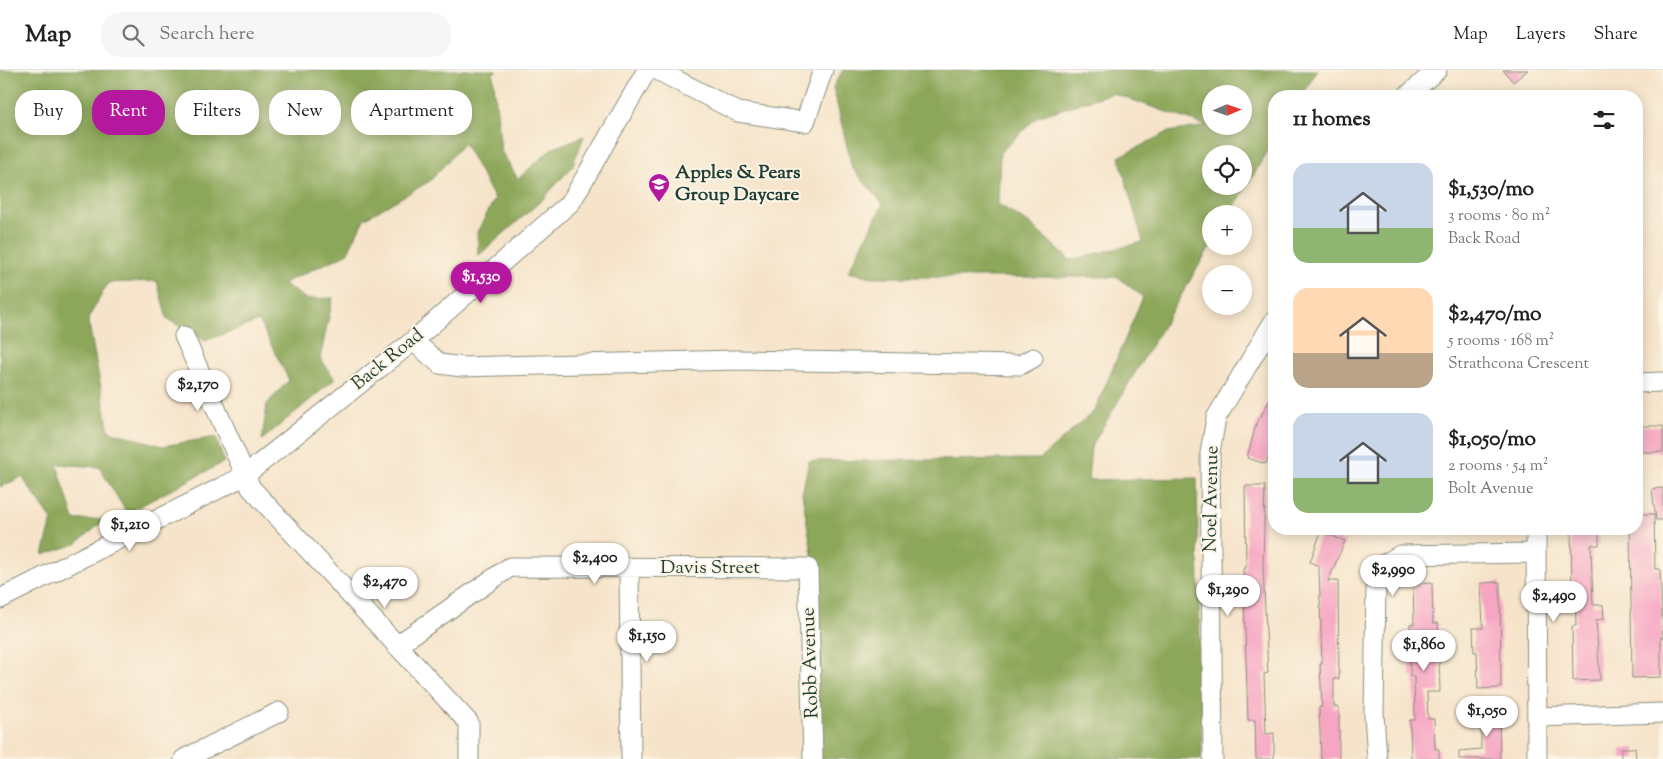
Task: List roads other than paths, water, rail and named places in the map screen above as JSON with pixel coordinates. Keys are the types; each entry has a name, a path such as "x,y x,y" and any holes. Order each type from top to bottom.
{"street":[{"name":"Back Road","path":"0,599 244,476 413,341 572,202 647,70"},
{"path":"657,70 738,112 805,122 823,70"},
{"path":"1414,90 1437,70"},
{"path":"184,336 244,476 251,488 469,723 470,759"},
{"path":"413,341 440,364 462,367 736,360 1020,365 1033,358"},
{"name":"Noel Avenue","path":"1213,759 1210,453 1216,418 1267,347"},
{"path":"1643,383 1663,382"},
{"path":"1536,535 1538,759"},
{"path":"1377,759 1374,714 1376,584 1384,565 1400,555 1536,553"},
{"name":"Davis Street","path":"396,646 510,567 808,568"},
{"path":"629,568 630,759"},
{"name":"Robb Avenue","path":"808,568 814,759"},
{"path":"184,759 279,712"},
{"path":"1537,717 1663,714"}],"place":[{"name":"Apples & Pears Group Daycare","path":"659,203"}]}
